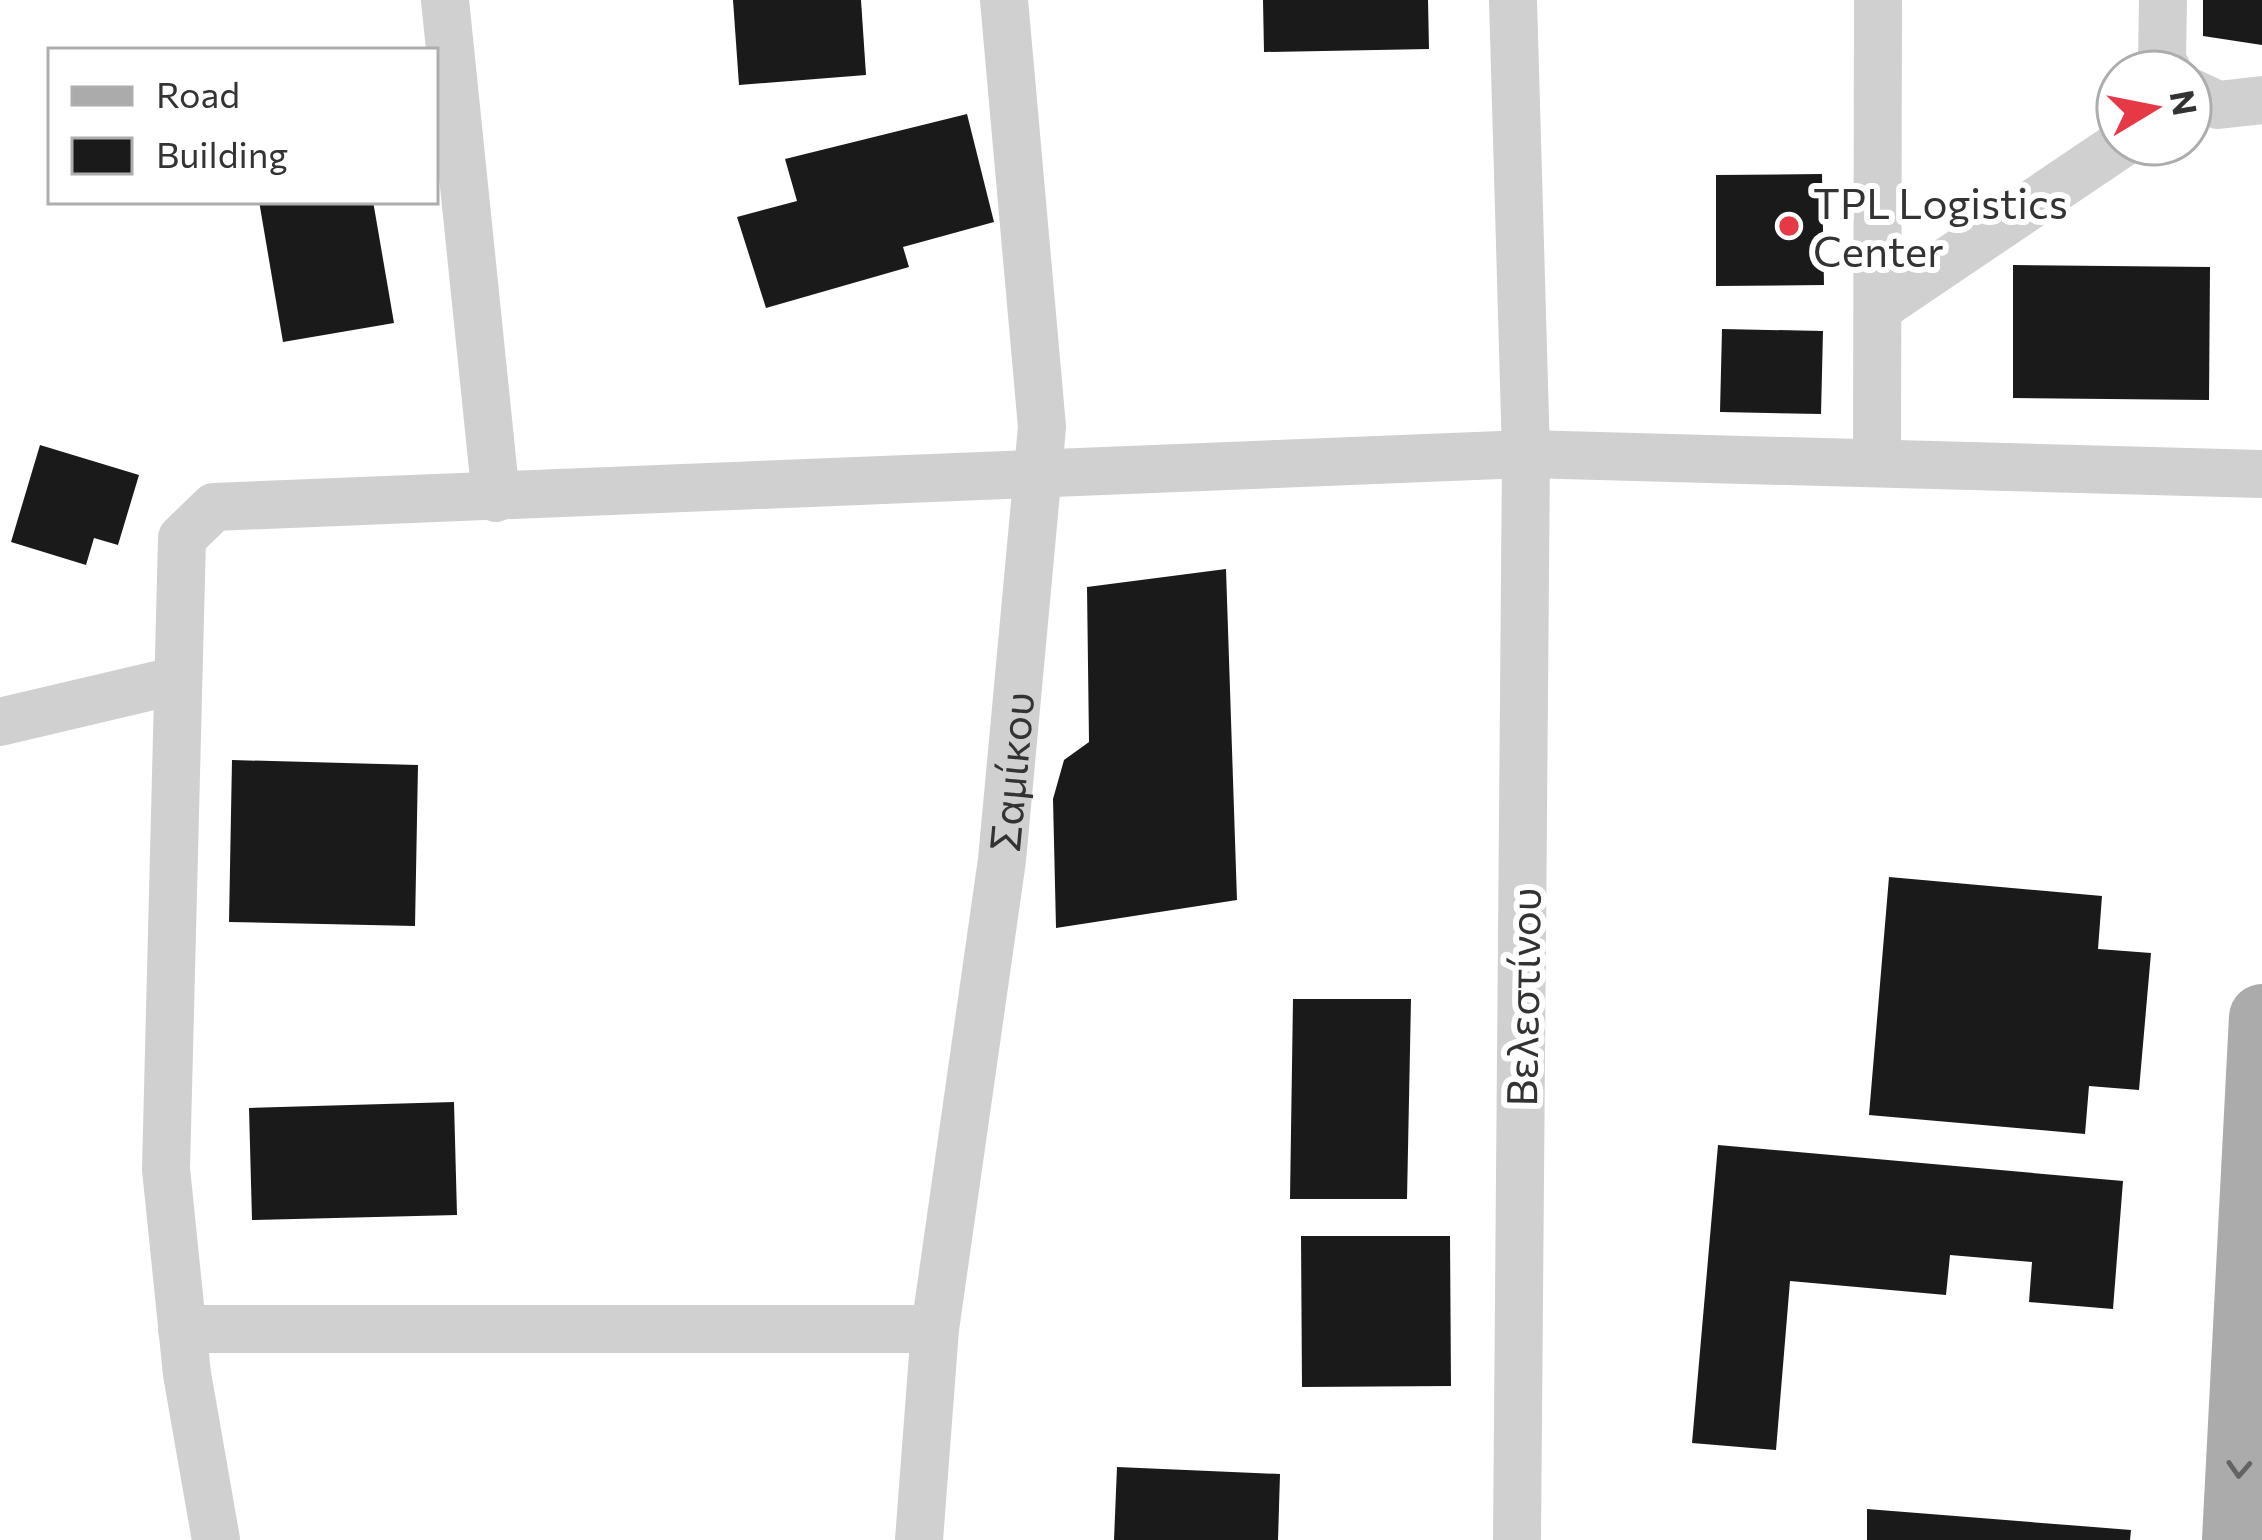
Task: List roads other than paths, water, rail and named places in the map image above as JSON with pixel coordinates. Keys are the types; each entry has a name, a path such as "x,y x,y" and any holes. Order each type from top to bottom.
{"main road":[{"path":"2235,1540 2262,1017"}],"street":[{"path":"445,0 496,498"},
{"name":"Σαμίκου","path":"919,1540 935,1329 1002,860 1040,470 1042,427 1004,0"},
{"name":"Βελεστίνου","path":"1513,0 1526,454 1516,1540"},
{"path":"1877,460 1878,0"},
{"path":"2162,0 2162,48"},
{"path":"2214,103 2262,100"},
{"path":"1878,308 2094,162"},
{"path":"216,1540 182,1329 166,1168 182,538 214,507 496,498 1040,470 1526,454 2262,474"},
{"path":"0,722 178,680"},
{"path":"182,1329 935,1329"}],"place":[{"name":"TPL Logistics Center","path":"1789,226"}]}
